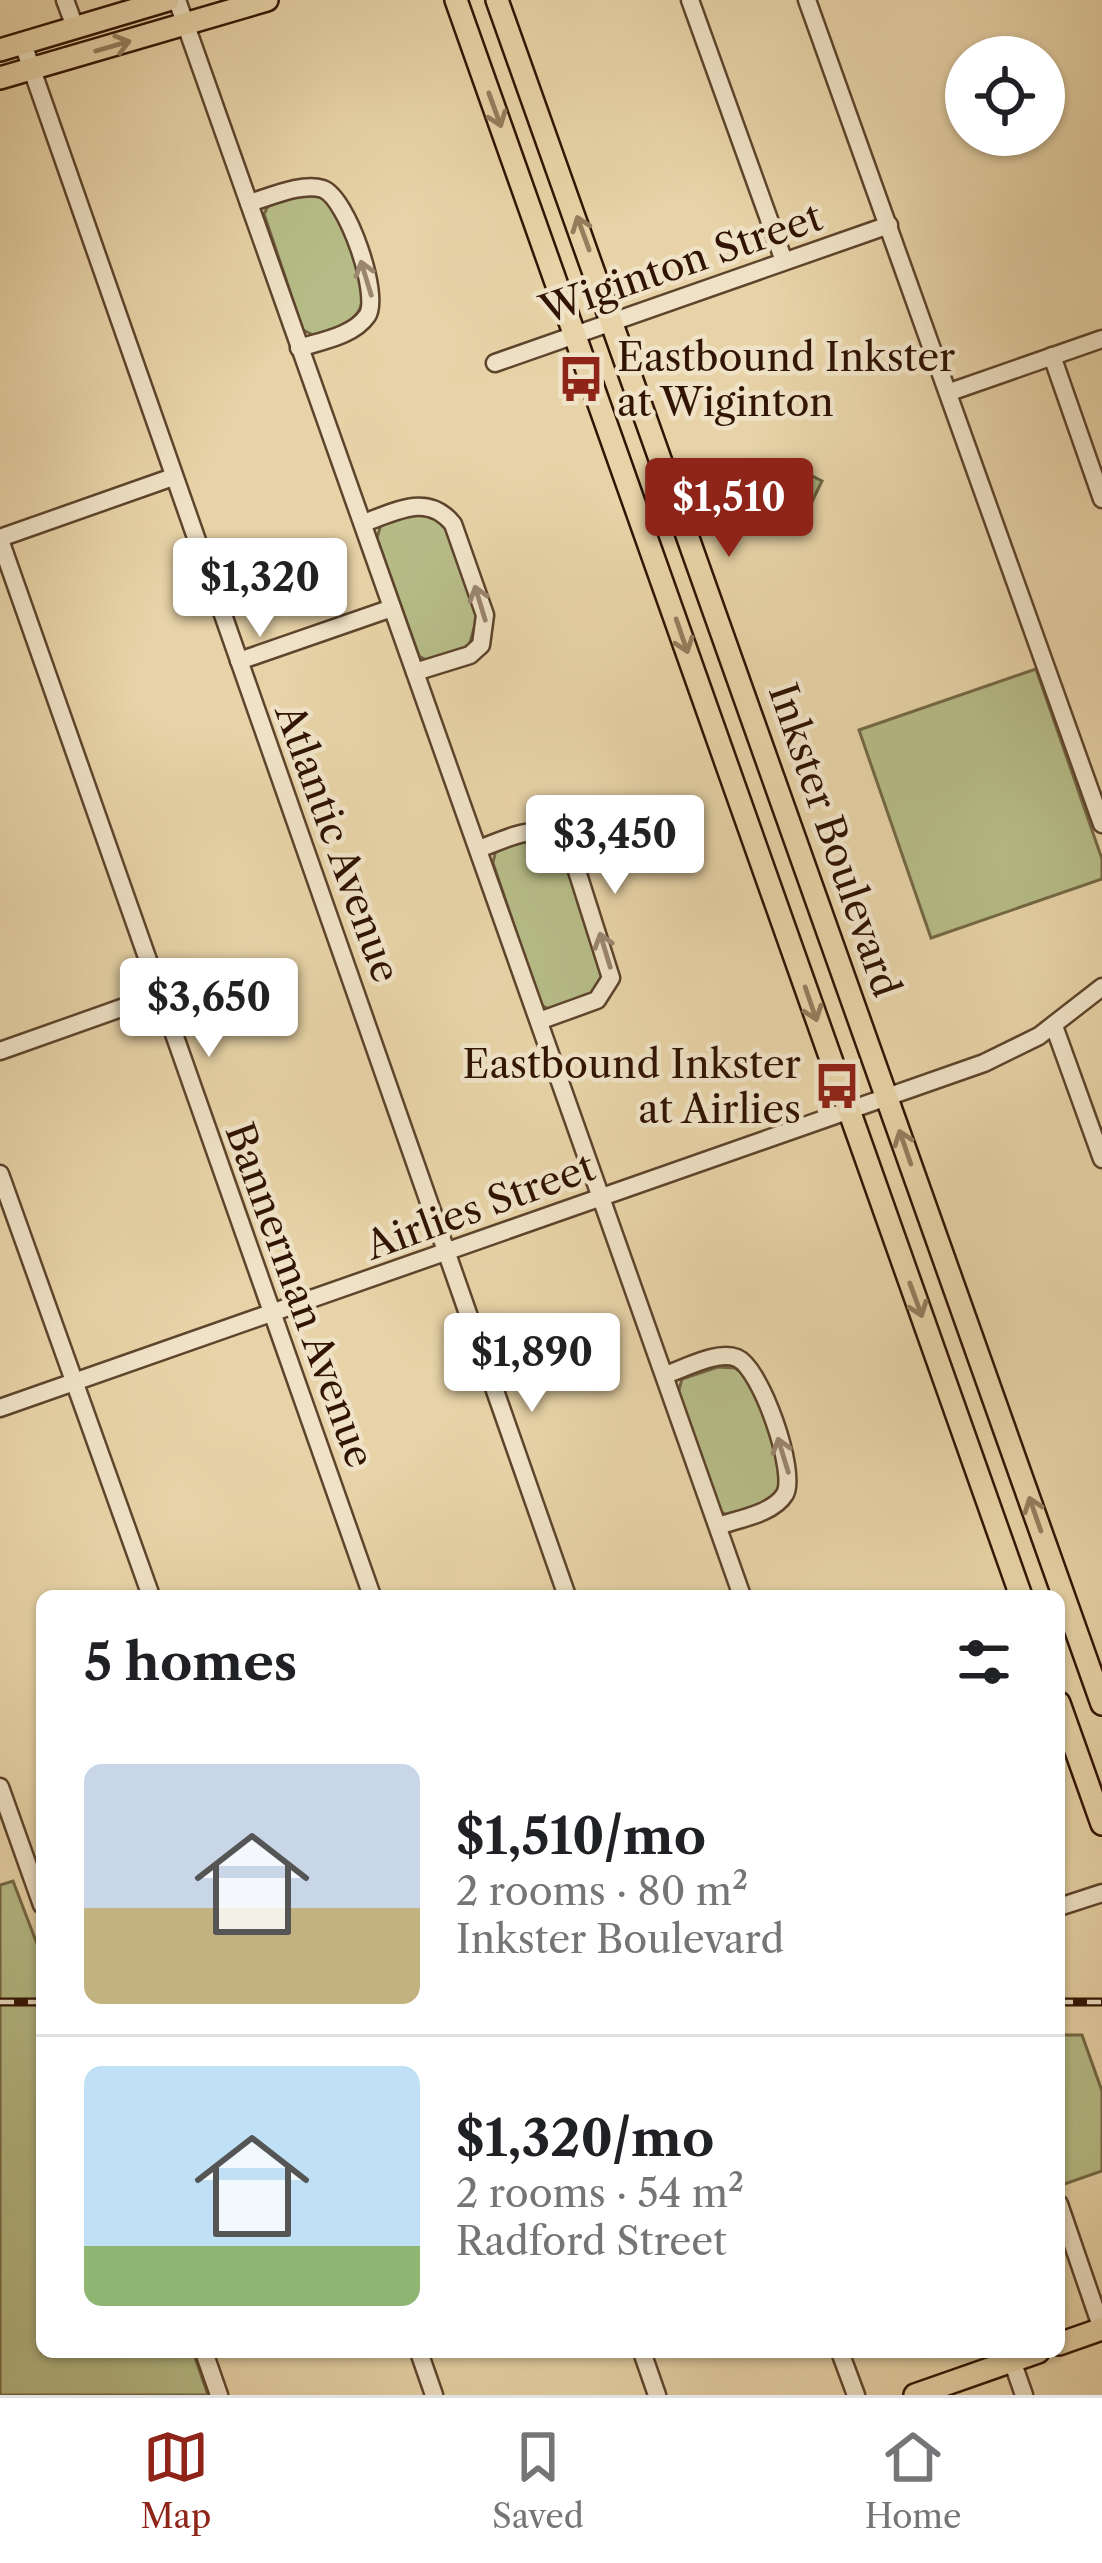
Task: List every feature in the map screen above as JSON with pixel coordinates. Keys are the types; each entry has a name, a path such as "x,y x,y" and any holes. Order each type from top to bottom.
{"main road":[{"path":"0,50 168,0"},
{"path":"0,78 267,0"},
{"name":"Inkster Boulevard","path":"456,0 1019,1590"},
{"name":"Inkster Boulevard","path":"496,0 614,321 1062,1590"},
{"name":"Inkster Boulevard","path":"1065,1600 1102,1704"},
{"path":"1065,1720 1102,1824"},
{"path":"1065,2342 1102,2329"},
{"path":"915,2395 1008,2358"}],"street":[{"path":"65,0 75,27"},
{"path":"178,0 740,1590"},
{"path":"691,0 784,261"},
{"path":"807,0 1102,824"},
{"name":"Atlantic Avenue","path":"23,44 565,1590"},
{"path":"249,203 305,188 332,194 343,208 372,290 373,305 354,329 299,348"},
{"name":"Wiginton Street","path":"495,363 889,224"},
{"path":"950,392 1102,339"},
{"path":"1052,356 1102,500"},
{"path":"0,539 173,477"},
{"path":"363,523 418,504 443,511 453,524 485,615 481,645 470,655 415,672"},
{"name":"Bannerman Avenue","path":"0,539 370,1590"},
{"path":"239,661 392,608"},
{"path":"478,849 536,829 548,830 571,852 587,896 611,978 597,1000 539,1021"},
{"name":"Airlies Street","path":"0,1408 999,1057 1054,1026 1102,987"},
{"path":"0,1051 158,995"},
{"path":"1054,1026 1102,1159"},
{"path":"0,1174 149,1590"},
{"path":"664,1375 718,1357 739,1359 754,1374 789,1468 788,1490 772,1508 718,1526"},
{"path":"0,1787 36,1888"},
{"path":"1065,1905 1102,1893"},
{"path":"1065,2221 1102,2329"},
{"path":"206,2358 219,2395"},
{"path":"421,2358 434,2395"},
{"path":"644,2358 657,2395"},
{"path":"842,2358 856,2395"},
{"path":"1011,2358 1024,2395"}],"green space":[{"path":"304,194 321,195 336,215 358,271 362,298 355,316 313,335 303,330 264,214 268,206"},
{"path":"786,463 822,481 807,512 777,499 773,489"},
{"path":"417,511 446,522 479,611 469,646 428,661 419,656 377,538 381,524"},
{"path":"1036,669 1102,859 1102,879 931,938 859,730"},
{"path":"532,837 562,847 603,978 592,995 551,1010 541,1005 493,863 496,849"},
{"path":"718,1367 735,1368 747,1377 774,1437 780,1471 779,1486 769,1501 729,1517 720,1511 678,1393 682,1379"},
{"path":"13,1881 36,1941 36,2358 195,2358 208,2395 0,2395 0,1885"},
{"path":"1065,2035 1082,2035 1102,2091 1102,2171 1065,2184"}],"railway":[{"path":"0,2002 36,2002"},
{"path":"1065,2002 1102,2002"}],"place":[{"name":"Eastbound Inkster at Wiginton","path":"581,379"},
{"name":"Eastbound Inkster at Airlies","path":"837,1086"}]}
